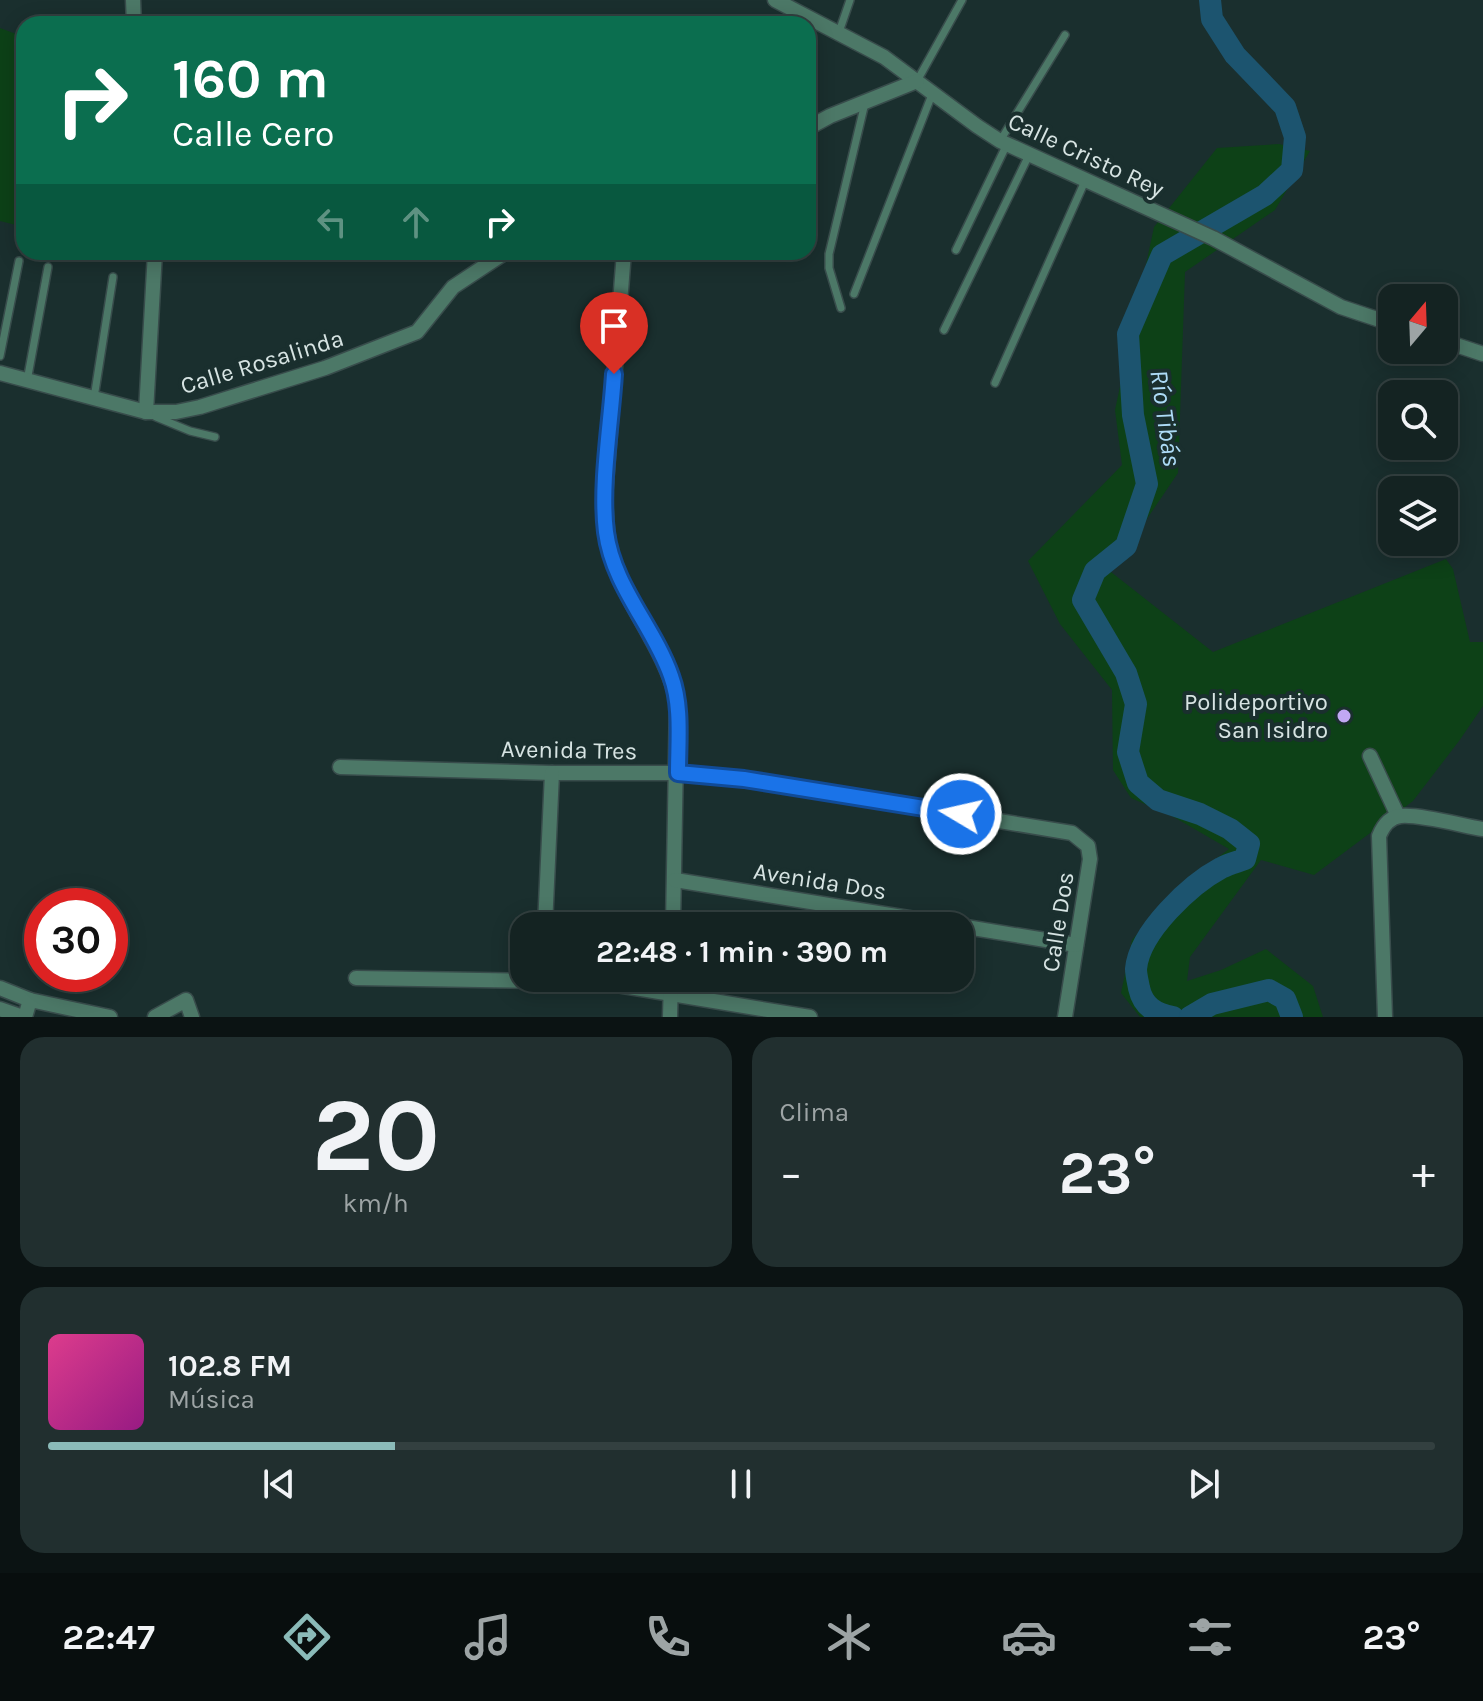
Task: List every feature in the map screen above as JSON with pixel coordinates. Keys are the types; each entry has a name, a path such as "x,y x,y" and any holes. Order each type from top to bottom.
{"street":[{"name":"Calle Cristo Rey","path":"775,0 807,16"},
{"name":"Calle Cristo Rey","path":"816,20 884,57 977,126 1004,142 1213,238 1341,307 1378,319"},
{"path":"816,124 917,81"},
{"path":"146,412 155,260"},
{"name":"Calle Rosalinda","path":"0,373 146,412 176,412 325,368 417,332 453,287 494,260"},
{"path":"623,260 605,496 606,533 616,569 672,677 677,700 674,912"},
{"path":"1458,346 1483,354"},
{"path":"1370,756 1398,816"},
{"name":"Avenida Tres","path":"340,767 678,773 744,779 1054,829 1080,838"},
{"path":"546,912 552,773"},
{"path":"1385,1017 1379,836 1388,822 1398,816 1483,829"},
{"name":"Calle Dos","path":"1065,1017 1090,859 1088,846 1080,838"},
{"name":"Avenida Dos","path":"675,880 873,912"},
{"name":"Avenida Dos","path":"974,928 1076,945"},
{"path":"356,978 510,979"},
{"path":"0,988 30,1000 110,1017"},
{"path":"658,992 810,1017"},
{"path":"670,994 670,1017"},
{"path":"0,1009 24,1017 30,1000"},
{"path":"155,1017 186,1000 192,1017"}],"lane":[{"path":"839,32 850,0"},
{"path":"917,81 962,0"},
{"path":"956,250 1004,142 1065,35"},
{"path":"854,294 933,92"},
{"path":"841,308 829,268 829,254 865,103"},
{"path":"944,330 1029,155"},
{"path":"995,383 1085,181"},
{"path":"0,356 19,261"},
{"path":"27,381 48,267"},
{"path":"94,398 113,277"},
{"path":"146,412 190,431 215,437"}],"green space":[{"path":"0,28 16,34 16,225 0,221"},
{"path":"1279,144 1310,151 1275,210 1185,272 1178,473 1111,572 1213,652 1446,559 1453,569 1470,642 1483,642 1483,706 1413,801 1314,875 1261,860 1190,957 1187,981 1221,970 1266,949 1313,986 1323,1017 1140,1017 1121,993 1132,940 1176,889 1229,849 1172,816 1131,798 1113,770 1112,690 1060,624 1028,561 1122,465 1115,410 1154,227 1217,148"}],"waterway":[{"name":"Río Tibás","path":"1173,1017 1155,1011 1143,1000 1136,971 1139,955 1146,940 1168,911 1209,875 1245,859 1249,844 1230,829 1200,814 1158,800 1138,783 1128,752 1136,704 1126,673 1083,600 1095,571 1126,546 1147,484 1133,415 1128,334 1162,255 1265,195 1292,170 1295,137 1285,107 1235,55 1212,19 1210,0"},
{"name":"Río Tibás","path":"1190,1017 1212,1004 1269,990 1285,999 1292,1017"}],"place":[{"name":"Polideportivo San Isidro","path":"1344,716"}],"route":[{"path":"614,374 605,496 606,533 616,569 672,677 677,700 678,773 744,779 961,814"}]}
